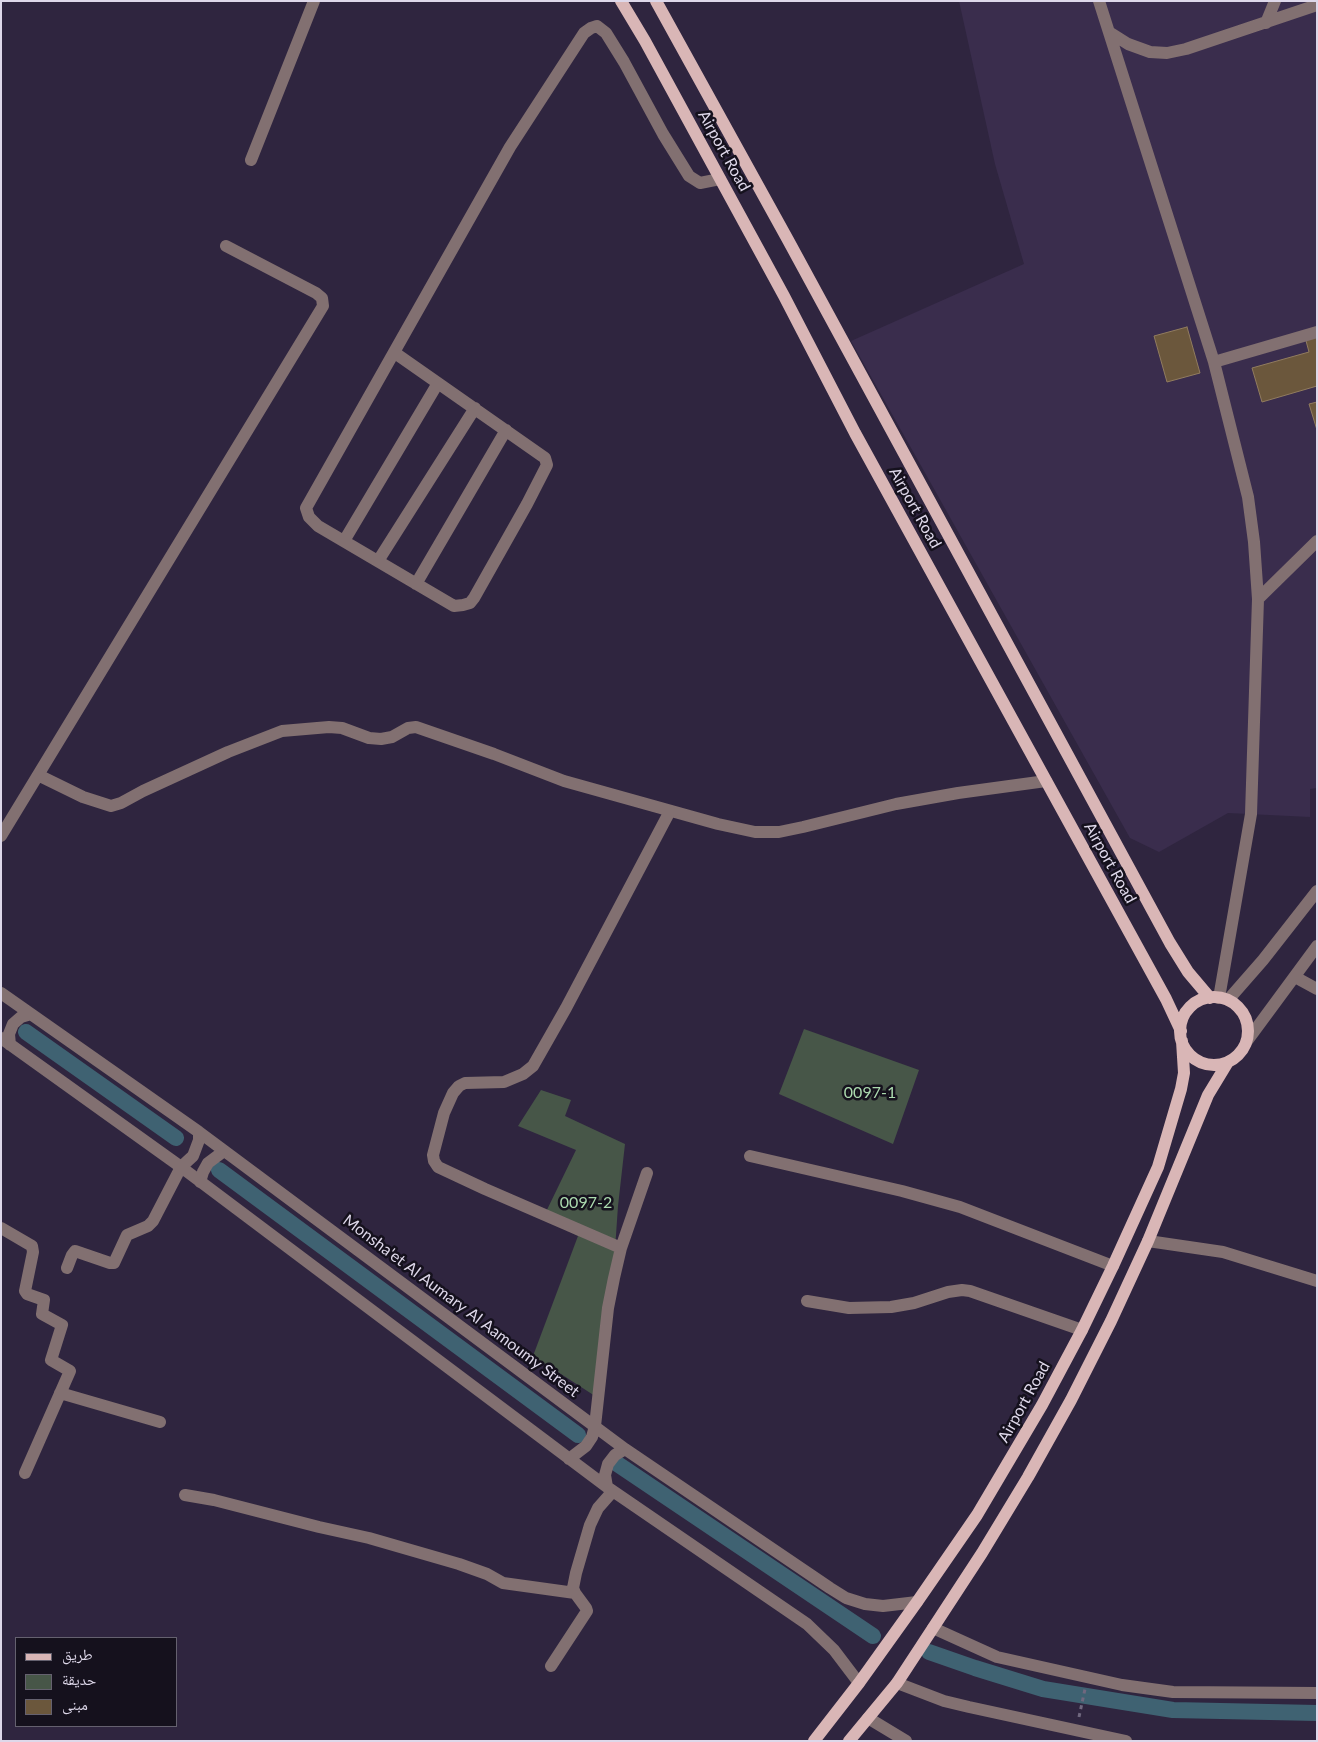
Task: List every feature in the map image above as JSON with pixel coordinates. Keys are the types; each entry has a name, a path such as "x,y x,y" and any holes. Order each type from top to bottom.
{"main road":[{"name":"Airport Road","path":"621,1 645,41 784,296 855,433 1166,999 1181,1036 1184,1073 1177,1105 1158,1167 1082,1330 1042,1405 977,1514 859,1683 814,1741"},
{"name":"Airport Road","path":"656,1 1170,943 1188,972 1219,999"},
{"path":"1219,999 1236,1006 1243,1013 1247,1022 1247,1041 1237,1057 1219,1065 1210,1065 1192,1057 1186,1049 1181,1036 1182,1022 1186,1013 1200,1000 1219,999"},
{"path":"850,1741 897,1683 982,1553 1028,1477 1071,1400 1111,1321 1148,1240 1208,1095 1228,1062"}],"street":[{"path":"251,160 314,1"},
{"path":"1099,1 1214,362 1248,497 1254,542 1258,599 1251,814 1219,999"},
{"path":"1266,23 1275,1"},
{"path":"1109,32 1128,44 1150,52 1167,53 1186,50 1317,5"},
{"path":"395,353 545,458 547,465 470,603 454,606 416,584 344,542 311,520 306,508 510,147 584,33 597,26 602,29 614,44 663,134 689,176 700,183 720,179"},
{"path":"1,836 323,306 322,298 316,293 226,246"},
{"path":"1214,362 1317,332"},
{"path":"344,542 438,383"},
{"path":"378,561 475,408"},
{"path":"416,584 506,430"},
{"path":"1258,599 1317,541"},
{"path":"38,775 83,797 111,806 228,752 282,731 329,726 342,728 369,738 381,739 392,737 408,728 416,727 564,781 718,824 755,832 779,832 803,828 896,804 1046,781"},
{"path":"621,1248 485,1189 438,1166 434,1162 433,1155 444,1114 453,1093 459,1086 465,1083 504,1082 523,1074 533,1066 566,1008 670,811"},
{"path":"1219,999 1263,960 1317,891"},
{"path":"1247,1041 1317,946"},
{"path":"1295,977 1317,989"},
{"name":"Monsha'et Al Aumary Al Aamoumy Street","path":"1,993 224,1150 625,1449 846,1598 865,1604 883,1606 917,1602"},
{"path":"31,1014 21,1017 13,1024 6,1042 181,1167 568,1459 807,1624 834,1650 859,1683"},
{"path":"67,1268 75,1252 114,1263 127,1235 148,1226 153,1221 181,1167 193,1156 199,1140 199,1132"},
{"path":"200,1182 208,1163 224,1150"},
{"path":"750,1156 902,1191 960,1207 1113,1266"},
{"path":"568,1459 586,1446 592,1437 595,1426 608,1308 621,1248 647,1173"},
{"path":"1,1228 32,1246 33,1252 25,1291 27,1294 44,1300 42,1314 63,1326 51,1360 70,1371 25,1473"},
{"path":"1148,1240 1224,1252 1317,1281"},
{"path":"807,1301 849,1308 891,1307 962,1290 970,1291 1082,1330"},
{"path":"60,1393 160,1422"},
{"path":"610,1489 605,1475 608,1464 615,1455 625,1449"},
{"path":"550,1666 587,1612 574,1593 576,1573 590,1525 610,1489"},
{"path":"185,1495 214,1500 369,1538 459,1564 487,1574 503,1583 574,1593"},
{"path":"933,1628 997,1657 1122,1685 1173,1692 1317,1693"},
{"path":"897,1683 936,1698 969,1707 1126,1741"},
{"path":"868,1718 906,1741"}],"path":[{"path":"1079,1718 1086,1687"}],"shaded area":[{"path":"959,1 1317,1 1317,788 1310,789 1310,817 1228,813 1159,852 1130,838 851,341 1024,264 995,164"}],"green space":[{"name":"0097-1","path":"804,1029 919,1070 893,1144 779,1094"},
{"name":"0097-2","path":"541,1090 571,1100 565,1116 625,1144 614,1264 595,1396 533,1356 578,1236 543,1218 576,1150 518,1126"}],"building":[{"path":"1187,327 1200,373 1167,382 1154,336"},
{"path":"1317,334 1317,386 1262,402 1252,368 1309,352 1305,337"},
{"path":"1317,402 1317,430 1309,404"}],"waterway":[{"path":"26,1032 176,1138"},
{"path":"219,1170 578,1435"},
{"path":"616,1463 873,1636"},
{"path":"929,1652 1043,1689 1173,1710 1317,1713"}]}
